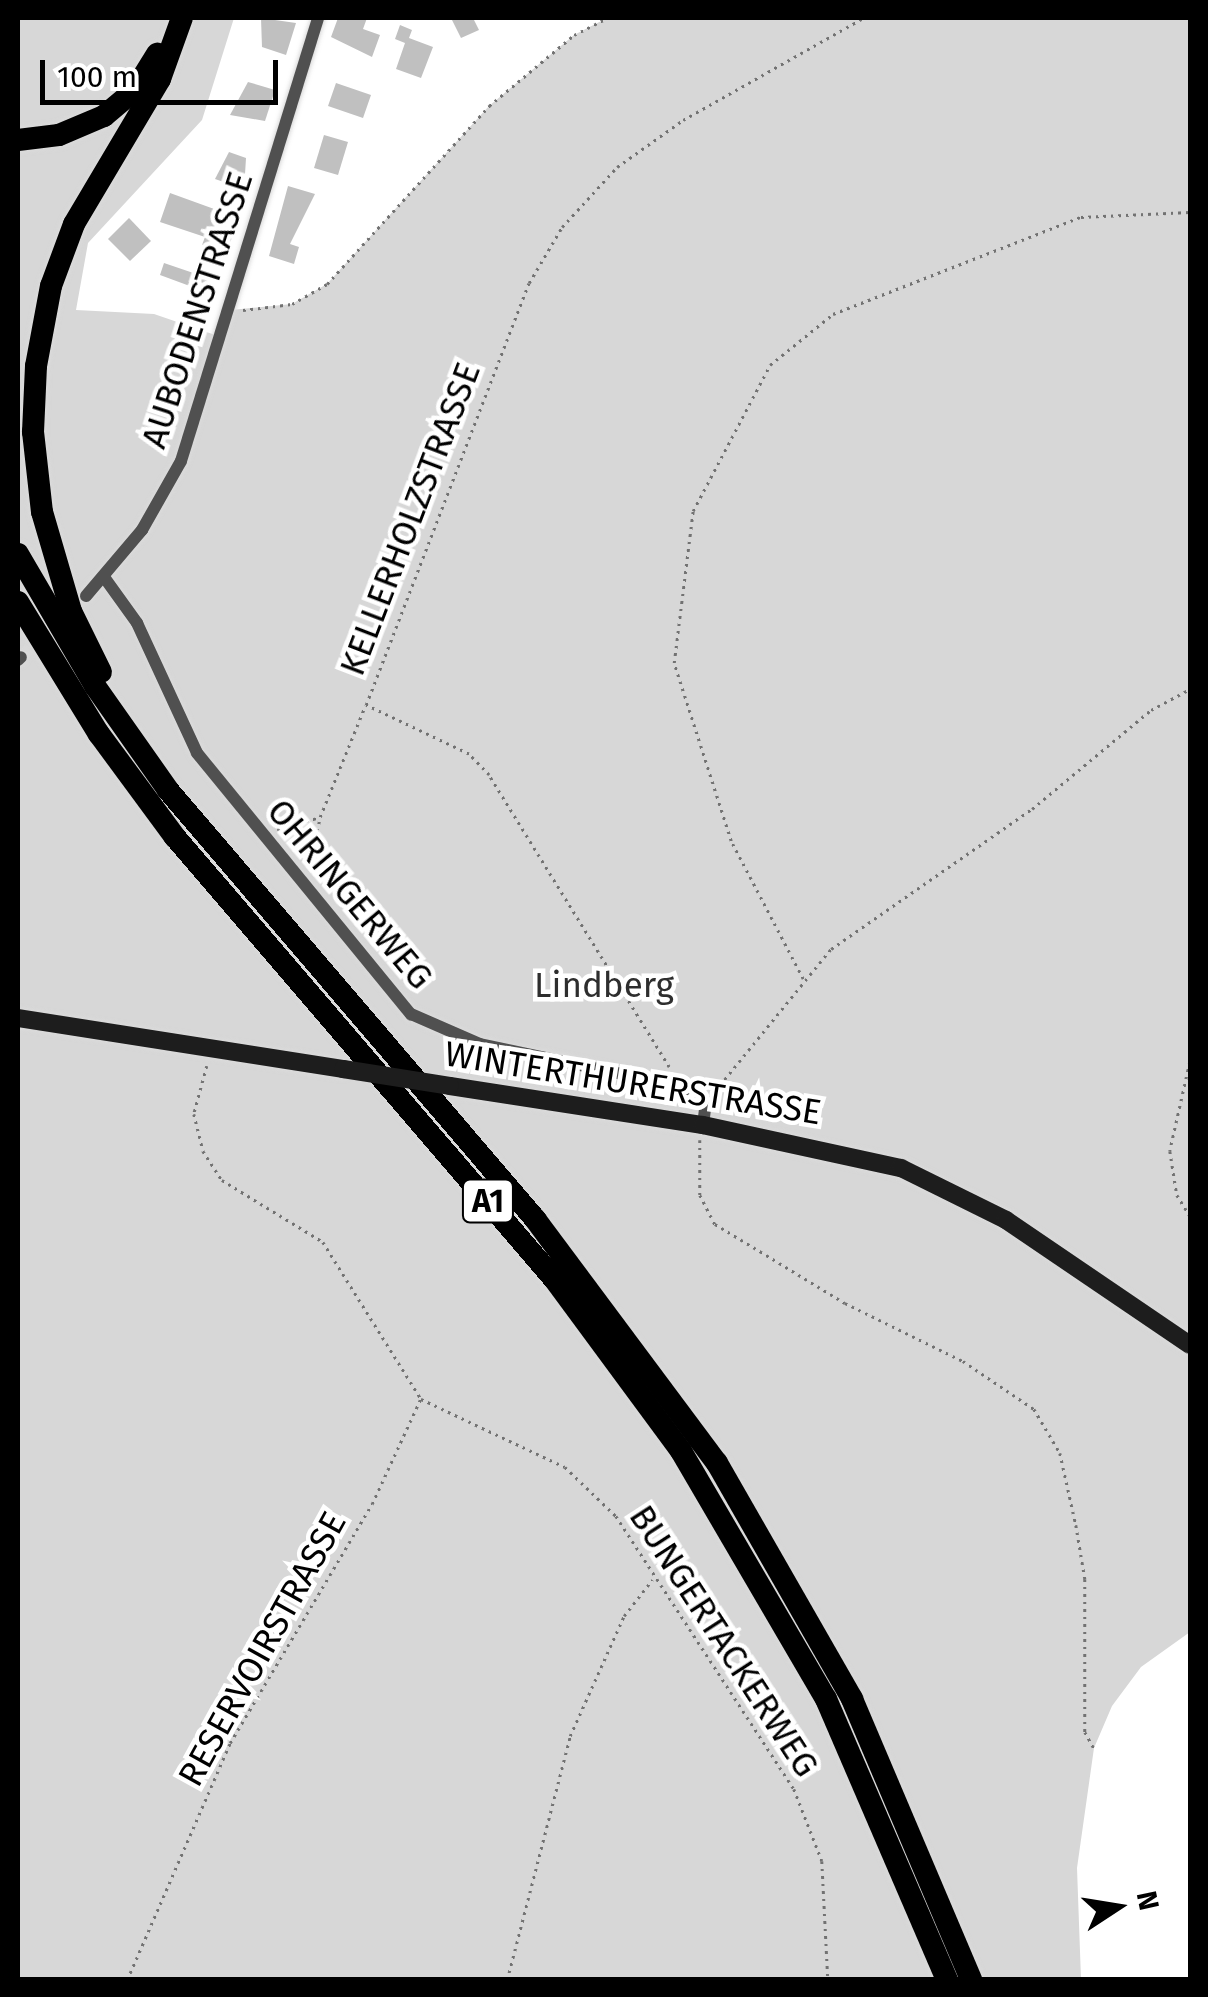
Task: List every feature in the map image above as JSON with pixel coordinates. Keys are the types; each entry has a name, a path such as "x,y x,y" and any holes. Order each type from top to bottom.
{"highway":[{"path":"18,140 59,135 118,106 152,65 168,18"},
{"name":"A1","path":"136,747 54,560 38,492 34,390 43,320 65,244 102,168 160,80 182,18"},
{"name":"A1","path":"18,554 136,747 295,947 535,1220 717,1463 852,1699 971,1980"},
{"name":"A1","path":"18,602 158,815 520,1237 681,1450 826,1699 947,1980"}],"main road":[{"name":"WINTERTHURERSTRASSE","path":"18,1018 702,1124 841,1151 942,1185 1006,1220 1190,1345"}],"street":[{"name":"AUBODENSTRASSE","path":"86,596 150,519 181,461 318,18"},
{"name":"OHRINGERWEG","path":"104,577 137,623 192,744 251,824 396,1001 423,1022 480,1044 680,1086 706,1101"},
{"path":"702,1124 706,1101"}],"path":[{"path":"230,310 292,304 327,284 490,106 574,36 607,18"},
{"name":"KELLERHOLZSTRASSE","path":"680,1086 489,775 468,754 366,705 529,282 562,227 617,167 683,120 862,18"},
{"path":"803,980 731,841 674,663 693,511 770,364 833,314 1081,217 1190,212"},
{"path":"706,1101 803,980 845,938 1032,809 1151,710 1190,689"},
{"path":"308,892 320,817 366,705"},
{"path":"251,824 292,829 320,817"},
{"path":"212,1048 194,1114 203,1151 222,1180 323,1242 421,1399"},
{"path":"1190,1062 1170,1151 1177,1195 1190,1216"},
{"path":"698,1152 706,1212 734,1239 963,1361 1034,1409 1060,1452 1076,1525 1085,1578 1085,1732 1094,1748"},
{"name":"BUNGERTACKERWEG","path":"421,1399 565,1466 616,1516 794,1789 822,1861 828,1980"},
{"name":"RESERVOIRSTRASSE","path":"126,1980 230,1743 372,1504 421,1399"},
{"path":"507,1980 570,1736 624,1616 653,1578"}],"green space":[{"name":"Lindberg","path":"18,18 234,18 202,120 88,243 76,310 154,314 221,337 231,310 292,304 327,284 489,106 574,35 607,18 1190,18 1190,1632 1141,1667 1112,1706 1094,1748 1077,1868 1081,1979 18,1979"}],"building":[{"path":"261,18 296,23 286,55 262,47"},
{"path":"338,18 367,18 363,29 380,35 372,57 331,37"},
{"path":"451,18 473,18 479,30 461,38"},
{"path":"400,25 412,30 409,38 433,47 421,78 396,69 405,43 395,39"},
{"path":"248,82 275,90 265,121 230,115"},
{"path":"336,83 371,95 363,118 328,106"},
{"path":"324,135 348,142 338,175 314,168"},
{"path":"229,152 246,158 244,189 215,179"},
{"path":"288,186 315,194 290,244 299,247 294,264 269,256"},
{"path":"170,193 239,218 226,254 202,245 205,237 160,222"},
{"path":"129,218 151,241 130,261 108,239"},
{"path":"164,263 211,279 206,292 160,275"}],"tunnel":[{"path":"21,657 62,618"}]}
